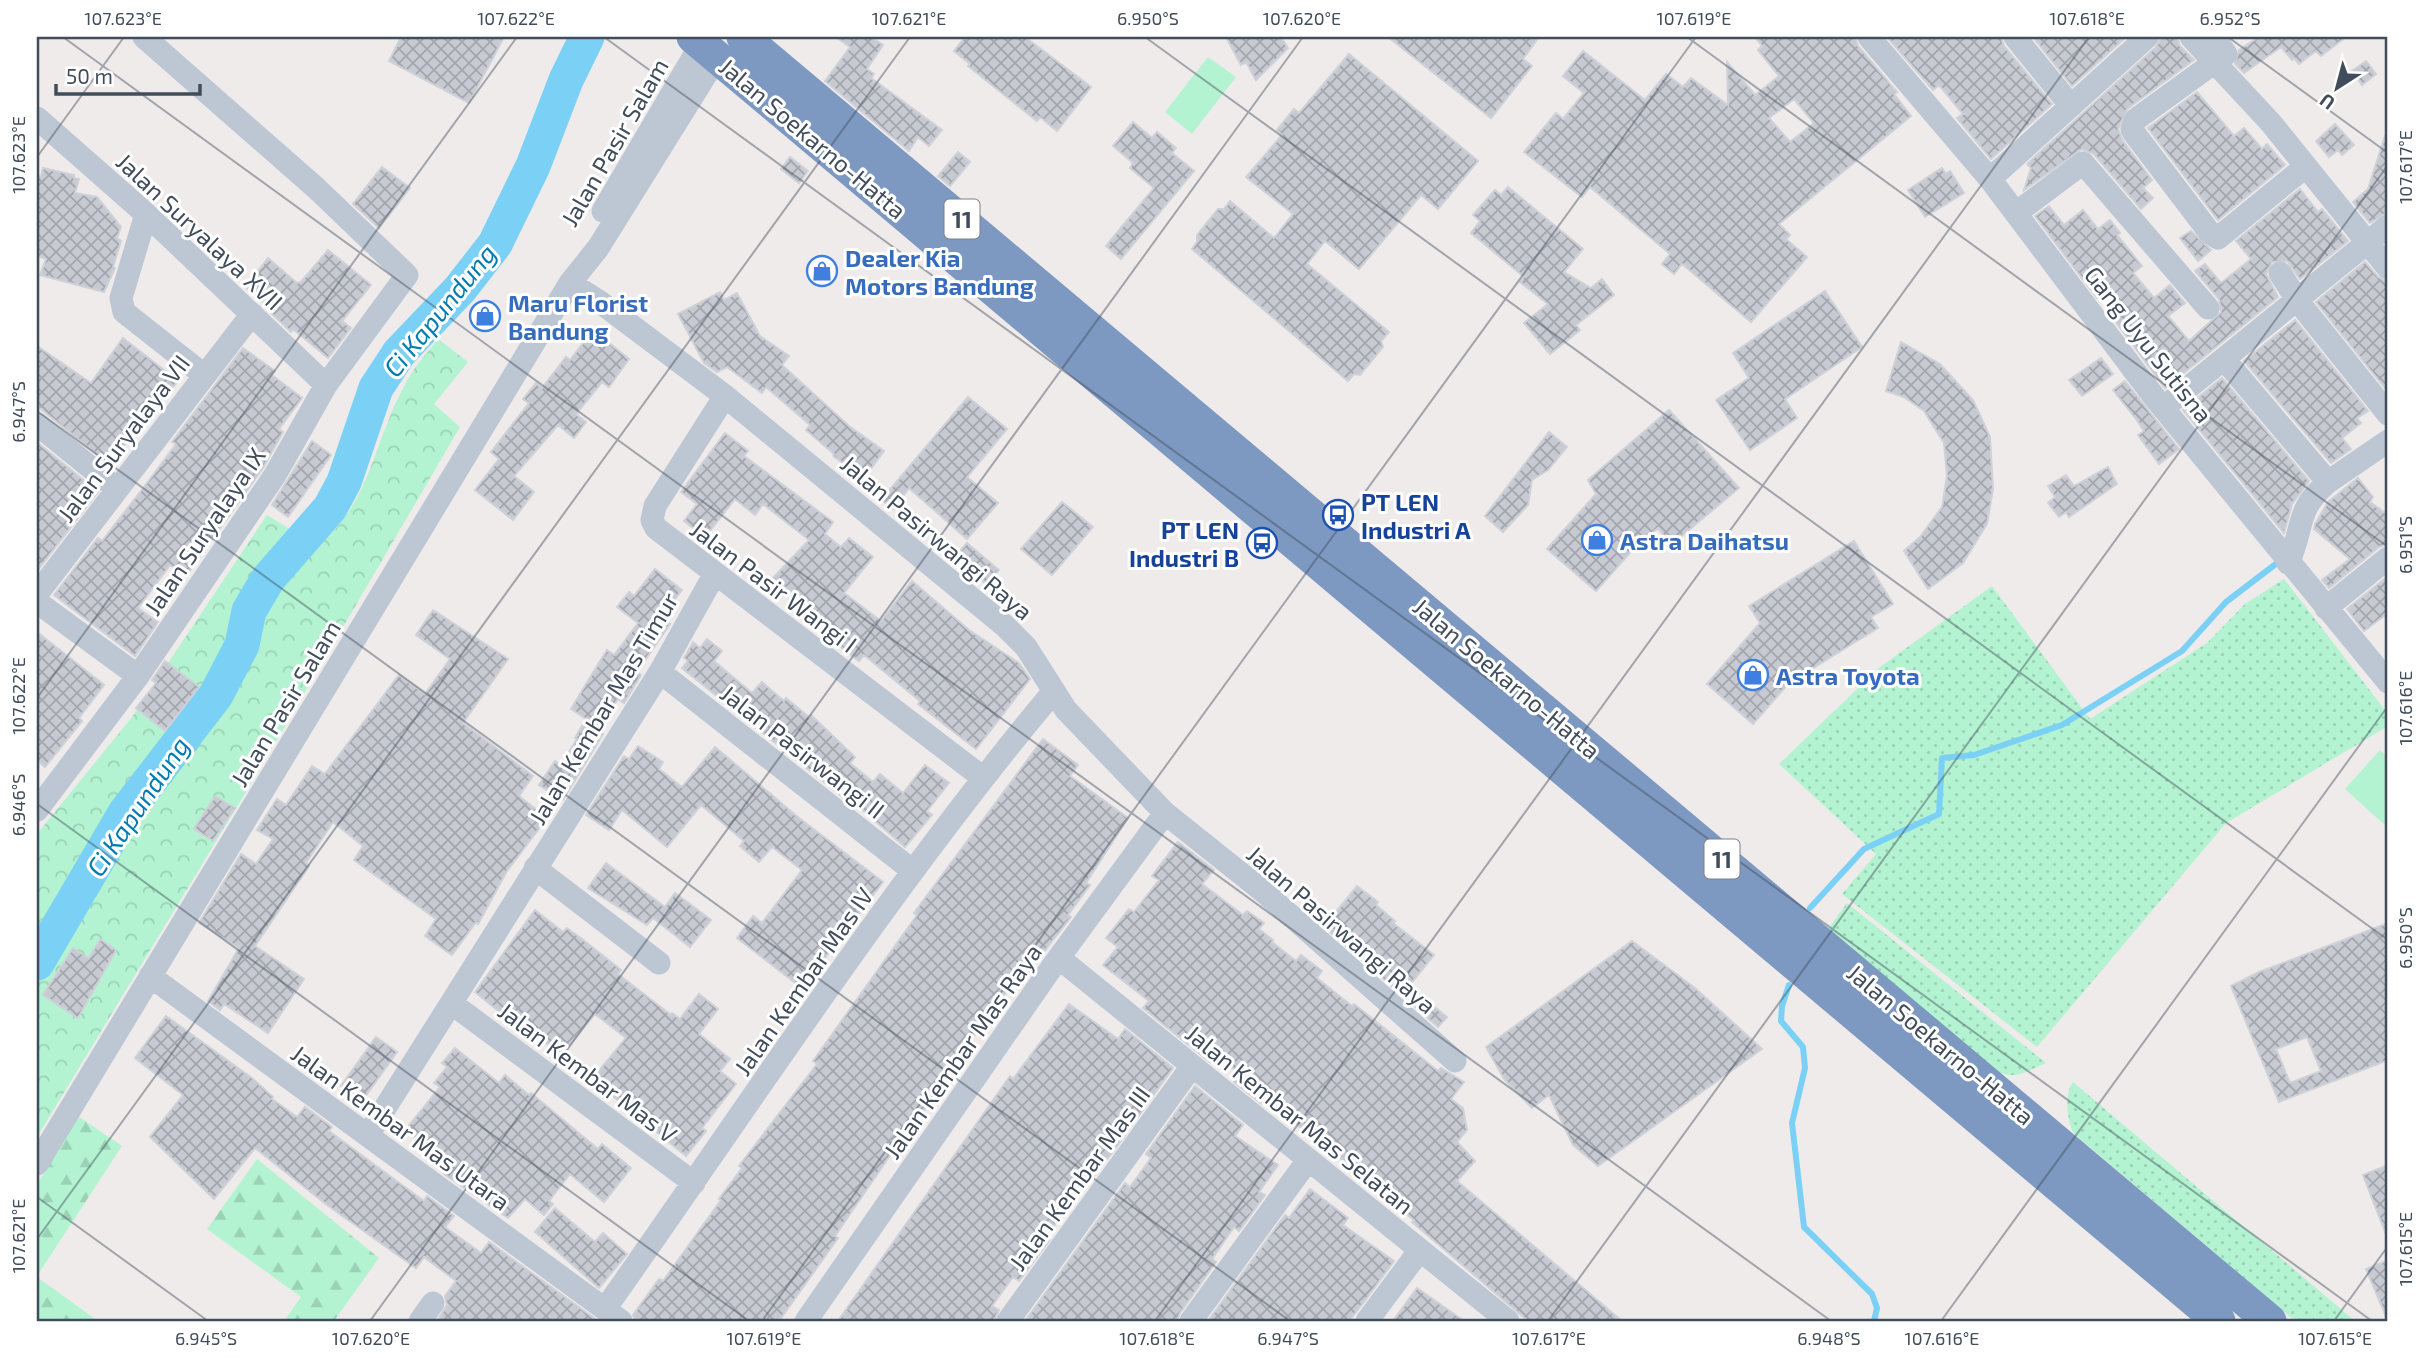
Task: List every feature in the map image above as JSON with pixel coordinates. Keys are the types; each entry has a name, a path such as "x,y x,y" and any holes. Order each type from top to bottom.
{"highway":[{"name":"Jalan Soekarno-Hatta","path":"743,37 1174,396 2270,1321"},
{"name":"Jalan Soekarno-Hatta","path":"704,46 1151,425 2219,1321"},
{"path":"1151,425 1174,396"}],"street":[{"name":"Jalan Suryalaya IX","path":"37,810 138,676 275,475 326,385 407,275 316,188 144,37"},
{"name":"Gang Uyu Sutisna","path":"1869,37 1990,180 2163,408 2285,560 2388,682"},
{"path":"2015,37 2071,106"},
{"path":"1990,180 2147,37"},
{"path":"2191,37 2271,123 2388,268"},
{"path":"2214,37 2227,52 2135,120 2132,129 2210,233 2218,238 2305,167"},
{"name":"Jalan Pasir Salam","path":"37,1164 575,276 586,240 704,46"},
{"name":"Jalan Suryalaya XVII","path":"38,123 146,214 326,385"},
{"path":"2016,213 2082,163 2208,308"},
{"path":"146,214 121,298 124,312 204,375"},
{"path":"2163,408 2388,226"},
{"path":"2280,273 2297,300 2388,414"},
{"name":"Jalan Pasirwangi Raya","path":"575,276 600,302 725,396 1005,626 1026,647 1066,710 1165,813 1264,892 1455,1061"},
{"name":"Jalan Suryalaya VII","path":"37,594 252,314"},
{"path":"2224,359 2328,482"},
{"name":"Jalan Pasir Wangi I","path":"725,396 655,506 652,520 656,528 714,575 982,777"},
{"path":"37,424 117,489"},
{"path":"2285,560 2297,541 2306,504 2328,482 2388,441"},
{"path":"2326,608 2388,558"},
{"name":"Jalan Kembar Mas Timur","path":"369,1135 660,672 714,575"},
{"path":"37,602 138,676"},
{"name":"Jalan Pasirwangi II","path":"660,672 913,871"},
{"name":"Jalan Kembar Mas IV","path":"613,1315 694,1184 913,871 982,777 1054,691"},
{"name":"Jalan Kembar Mas Raya","path":"806,1321 1059,958 1165,813"},
{"path":"535,868 659,963"},
{"name":"Jalan Kembar Mas Selatan","path":"1059,958 1508,1321"},
{"name":"Jalan Kembar Mas Utara","path":"150,976 613,1315"},
{"name":"Jalan Kembar Mas V","path":"451,1003 694,1184"},
{"name":"Jalan Kembar Mas III","path":"1008,1321 1192,1066"},
{"path":"1191,1321 1308,1160"},
{"path":"1367,1321 1420,1250"}],"green space":[{"path":"1208,57 1236,77 1192,134 1165,112"},
{"path":"438,339 468,362 434,404 460,427 267,757 37,1137 37,834 132,717 267,515 317,546 335,529 360,491 406,383"},
{"path":"2284,579 2388,714 2388,726 2226,823 2037,1047 1842,894 1876,854 1779,764 1880,667 1992,586 2090,719 2207,643 2245,604"},
{"path":"2380,750 2388,758 2388,828 2345,789"},
{"path":"1847,903 2046,1063 2015,1075 1997,1071 1828,929"},
{"path":"2073,1082 2355,1321 2295,1321 2074,1134 2068,1108 2068,1093"},
{"path":"78,1116 122,1146 37,1276 37,1185"},
{"path":"257,1159 379,1258 334,1321 284,1321 301,1297 207,1229"},
{"path":"37,1277 98,1321 37,1321"}],"building":[{"path":"401,37 504,37 469,103 389,61"},
{"path":"836,37 871,37 883,45 867,69 874,74 871,78 942,130 929,146 918,137 909,151 825,81 850,47"},
{"path":"965,37 1025,37 1091,87 1057,131 1040,117 1037,121 968,66 970,64 954,51"},
{"path":"1226,37 1281,37 1288,48 1256,80 1246,62 1241,65"},
{"path":"1388,37 1539,37 1523,59 1532,66 1491,118"},
{"path":"1755,37 1855,37 1858,46 1897,92 1894,94 1911,116 1779,224 1790,235 1786,239 1807,257 1751,322 1682,264 1674,274 1662,264 1670,254 1590,187 1582,197 1524,152 1556,113 1563,119 1584,93 1563,76 1583,51 1645,100 1666,74 1683,87 1691,78 1728,105 1727,62 1755,95 1779,76 1758,50 1762,46","holes":["1794,99 1814,123 1790,142 1769,118"]},
{"path":"1887,37 2001,37 2004,46 2052,104 1991,159 1957,118 1963,114 1939,85 1933,90"},
{"path":"2033,37 2126,37 2072,86"},
{"path":"2161,37 2177,37 2180,46 2194,60 2127,109 2118,129 2123,141 2152,180 2143,188 2153,198 2141,209 2094,154 2082,149 2024,190 2031,168 2027,164 2156,47"},
{"path":"2259,37 2346,37 2321,56 2316,51 2299,64 2281,47 2244,73 2235,64 2239,50"},
{"path":"1349,54 1478,161 1438,209 1421,195 1359,269 1325,241 1307,264 1389,332 1381,341 1383,347 1360,375 1354,374 1348,381 1192,249 1197,242 1197,235 1218,209 1224,209 1230,201 1274,238 1293,214 1246,177 1282,135 1277,130 1294,109 1299,113"},
{"path":"2366,61 2376,74 2362,85 2352,71"},
{"path":"2197,92 2234,136 2244,128 2262,149 2267,144 2285,165 2218,220 2148,128"},
{"path":"1133,122 1152,138 1157,132 1176,148 1172,153 1194,171 1121,259 1106,246 1154,188 1130,168 1133,163 1113,146"},
{"path":"2335,124 2354,145 2342,155 2338,150 2329,157 2316,141"},
{"path":"2385,136 2388,137 2388,212 2370,223 2353,202 2368,189"},
{"path":"958,152 970,162 950,186 938,176"},
{"path":"790,157 808,171 799,183 781,169"},
{"path":"382,167 410,188 379,228 353,204"},
{"path":"43,168 74,175 74,178 79,179 75,193 97,197 121,227 117,238 121,241 113,267 115,268 104,292 40,275 46,259 37,256 37,176 41,176"},
{"path":"1942,168 1946,174 1950,171 1964,193 1925,217 1908,190"},
{"path":"1508,187 1583,249 1564,272 1591,288 1602,279 1614,295 1576,325 1580,330 1550,354 1524,323 1548,304 1520,282 1524,277 1471,233 1480,221 1473,215 1495,190 1501,195"},
{"path":"2300,189 2318,212 2322,209 2348,241 2300,279 2287,261 2272,262 2266,274 2278,297 2165,388 2115,321 2120,317 2102,294 2097,298 2035,216 2049,206 2064,225 2083,210 2098,229 2110,220 2120,233 2117,235 2142,266 2133,273 2154,298 2170,285 2185,303 2168,316 2189,341 2221,312 2219,299 2195,271 2205,264 2221,283 2251,259 2236,241"},
{"path":"2191,231 2211,250 2198,261 2180,238"},
{"path":"328,250 371,285 342,321 351,328 328,358 293,329 291,332 271,313 273,311 246,287 268,258 297,283 301,282"},
{"path":"2365,262 2378,277 2388,282 2388,392 2316,302"},
{"path":"1825,291 1862,347 1785,399 1797,418 1750,450 1716,400 1749,378 1733,353"},
{"path":"720,292 724,300 737,293 760,336 789,356 782,365 849,426 884,451 864,478 833,456 834,454 806,430 810,425 766,387 762,393 727,367 717,372 704,363 678,314"},
{"path":"2295,320 2368,411 2357,418 2361,423 2342,438 2351,449 2331,463 2244,361"},
{"path":"593,330 629,359 609,387 602,382 576,414 586,422 574,438 558,425 514,476 534,492 513,520 475,490 499,459 491,452 529,403 523,399 536,383 542,388 566,357 570,360"},
{"path":"123,338 178,381 111,461 105,458 104,460 37,406 37,346 91,383"},
{"path":"1901,342 1940,364 1973,400 1990,437 1993,489 1987,524 1963,563 1928,589 1904,551 1920,537 1942,507 1947,476 1944,443 1924,411 1904,397 1886,391"},
{"path":"243,348 275,371 272,375 302,398 279,429 283,432 263,468 186,576 170,565 138,608 158,622 135,656 54,595 98,538 102,541 144,487 176,444 172,442"},
{"path":"2101,358 2113,374 2082,396 2069,380"},
{"path":"2222,378 2309,481 2292,504 2284,533 2183,410"},
{"path":"2125,381 2179,449 2159,464 2138,435 2144,431 2113,390"},
{"path":"968,397 1007,429 967,477 998,503 967,539 909,488 894,509 881,500"},
{"path":"1669,410 1739,488 1671,545 1658,528 1635,547 1596,591 1547,549 1596,494 1588,480"},
{"path":"1549,432 1567,447 1548,470 1532,480 1528,505 1503,532 1485,516"},
{"path":"725,433 748,451 744,456 833,522 825,534 841,547 849,538 873,557 844,593 881,621 912,581 969,630 1019,663 1030,679 976,749 918,704 920,701 864,655 859,661 837,644 839,641 789,599 793,594 773,578 809,540 763,504 755,515 735,499 705,537 684,521 697,504 681,492"},
{"path":"312,441 331,455 288,517 272,505"},
{"path":"38,443 98,492 37,571 37,445"},
{"path":"2108,467 2117,484 2069,517 2066,512 2059,517 2048,503 2055,497 2048,486 2066,475 2074,486"},
{"path":"2358,478 2373,497 2370,502 2388,515 2388,544 2379,547 2329,588 2322,580 2350,559 2314,529 2315,524 2328,502"},
{"path":"1062,502 1093,527 1052,575 1021,549"},
{"path":"1854,541 1893,604 1871,617 1878,628 1789,683 1753,724 1707,684 1760,623 1749,606"},
{"path":"967,543 999,570 986,584 955,557"},
{"path":"655,569 682,590 661,617 670,624 637,672 641,675 624,703 618,699 597,730 603,734 563,800 539,785 555,761 561,765 577,739 575,738 586,719 571,709 589,679 607,650 614,655 638,623 617,607 629,592 634,596"},
{"path":"2388,576 2388,613 2364,631 2347,609"},
{"path":"433,610 508,659 463,723 533,776 519,796 547,818 507,871 478,924 476,922 452,955 425,936 436,919 354,860 363,846 333,822 306,863 309,866 255,946 304,979 268,1033 224,1004 220,1010 208,1001 239,948 199,923 241,854 256,864 273,839 257,830 277,799 286,805 312,766 325,774 399,675 425,694 450,659 416,635"},
{"path":"37,632 104,685 79,718 82,721 45,767 37,760"},
{"path":"707,639 722,651 714,661 752,693 762,682 784,701 786,698 809,717 811,715 855,757 850,763 873,782 880,774 903,793 925,765 949,783 927,811 932,815 905,847 852,801 850,803 682,668 688,661 684,658 693,642 700,648"},
{"path":"165,661 199,687 165,731 136,708 156,683 152,680"},
{"path":"1043,739 1078,765 1070,776 1128,818 1086,883 1090,885 1068,915 1071,917 1021,981 1017,978 949,1069 938,1087 941,1088 887,1160 835,1236 838,1238 779,1321 635,1321 633,1315 659,1279 663,1281 721,1200 719,1199 742,1168 739,1166 817,1064 813,1061 917,915 914,913"},
{"path":"638,746 663,762 659,769 682,787 715,747 799,818 883,882 802,988 737,938 753,916 762,923 802,870 772,847 759,862 740,846 744,841 701,805 667,847 622,810 609,830 586,815 624,756 629,759"},
{"path":"215,796 235,808 213,841 194,829"},
{"path":"1178,842 1214,870 1202,884 1243,915 1247,911 1264,923 1259,929 1273,940 1272,942 1296,961 1301,955 1322,971 1317,978 1438,1071 1441,1068 1464,1082 1451,1099 1463,1108 1467,1130 1457,1142 1475,1161 1457,1181 1622,1321 1528,1321 1412,1222 1414,1220 1346,1167 1348,1164 1265,1100 1262,1104 1234,1082 1240,1074 1216,1055 1210,1062 1143,1008 1149,1001 1103,965 1118,947 1106,938 1129,909 1134,912 1159,880 1152,876"},
{"path":"606,863 665,907 675,893 711,920 690,947 653,918 647,925 588,888"},
{"path":"1357,886 1378,902 1376,905 1395,921 1393,923 1434,955 1409,986 1447,1017 1438,1027 1324,927"},
{"path":"535,910 563,932 567,928 582,939 621,970 618,974 671,1015 672,1013 680,1019 699,994 718,1009 699,1034 730,1059 720,1071 736,1084 702,1128 706,1131 686,1156 592,1079 626,1038 595,1014 561,1055 521,1023 518,1027 475,992"},
{"path":"2388,923 2388,1060 2279,1102 2231,986 2259,972","holes":["2307,1037 2321,1071 2290,1083 2276,1049"]},
{"path":"100,939 116,950 78,1018 43,995 73,948 89,958"},
{"path":"1632,941 1695,988 1762,1049 1598,1166 1573,1145 1549,1095 1532,1108 1504,1079 1486,1047"},
{"path":"1069,1004 1118,1039 1125,1029 1173,1068 1113,1152 1091,1179 1086,1175 1064,1204 1068,1207 1046,1237 1050,1240 1019,1281 1013,1277 992,1306 999,1310 994,1321 838,1321 1010,1076 1013,1079"},
{"path":"166,1016 252,1078 273,1097 272,1099 297,1117 305,1107 332,1127 329,1131 424,1201 427,1196 454,1216 445,1227 481,1253 489,1242 598,1321 437,1321 447,1305 445,1296 456,1281 424,1257 416,1268 327,1205 255,1148 214,1199 150,1137 183,1095 135,1058"},
{"path":"376,1037 397,1052 362,1101 341,1086"},
{"path":"455,1048 499,1083 505,1075 529,1095 531,1093 598,1149 602,1144 631,1168 604,1202 570,1174 549,1201 553,1204 544,1215 525,1199 508,1218 444,1174 431,1161 437,1154 406,1129 440,1087 434,1083 447,1067 442,1063"},
{"path":"1195,1086 1243,1125 1235,1136 1278,1165 1259,1192 1265,1195 1239,1231 1234,1227 1212,1259 1216,1262 1177,1321 1025,1321 1125,1183 1130,1187 1151,1158 1146,1154"},
{"path":"2388,1165 2388,1237 2387,1237 2363,1175"},
{"path":"1310,1189 1348,1218 1343,1225 1394,1261 1364,1302 1349,1321 1208,1321 1285,1215 1289,1218"},
{"path":"555,1208 595,1242 603,1233 627,1254 599,1288 535,1232"},
{"path":"2388,1260 2388,1321 2366,1269"},
{"path":"1417,1288 1464,1321 1393,1321"}],"waterway":[{"name":"Ci Kapundung","path":"37,963 125,813 216,695 242,645 249,611 268,579 330,508 344,482 376,388 399,353 460,289 495,244 533,166 566,80 587,37"},
{"path":"1810,908 1864,849 1939,814 1942,758 1974,755 2062,725 2182,651 2226,602 2281,560"},
{"path":"1789,985 1782,1006 1781,1021 1803,1047 1805,1068 1792,1123 1804,1227 1872,1294 1877,1308 1874,1321"}],"place":[{"name":"Dealer Kia Motors Bandung","path":"822,271"},
{"name":"Maru Florist Bandung","path":"485,316"},
{"name":"PT LEN Industri A","path":"1338,515"},
{"name":"Astra Daihatsu","path":"1597,540"},
{"name":"PT LEN Industri B","path":"1262,543"},
{"name":"Astra Toyota","path":"1753,675"}]}
